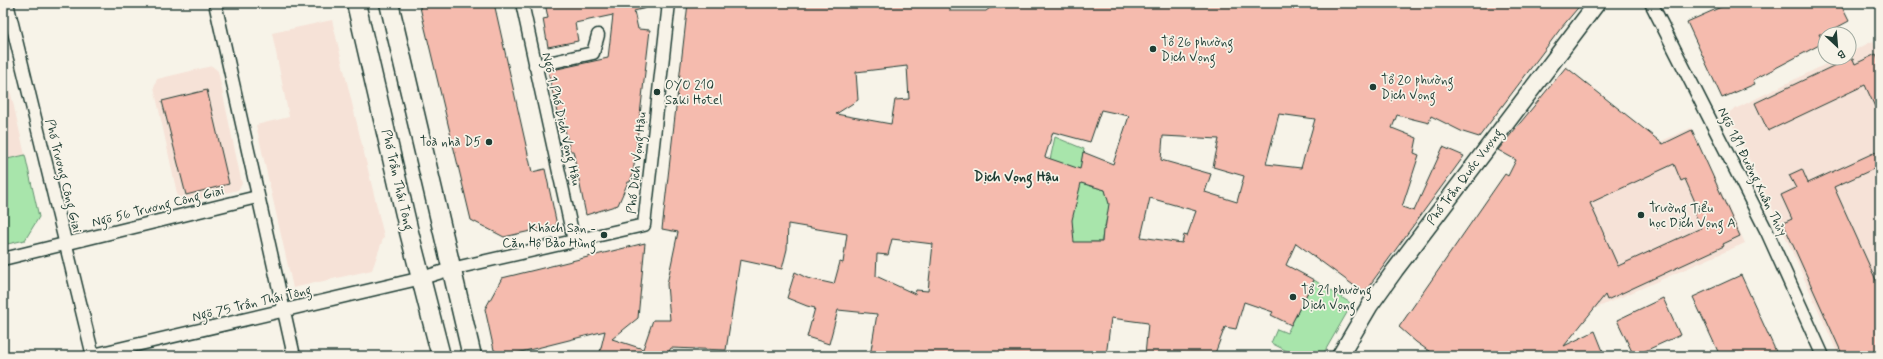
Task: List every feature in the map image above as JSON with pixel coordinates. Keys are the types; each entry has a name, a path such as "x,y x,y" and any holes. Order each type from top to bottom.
{"main road":[{"name":"Phố Trần Thái Tông","path":"356,3 409,232 441,356"},
{"path":"389,3 472,356"}],"street":[{"name":"Phố Trương Công Giai","path":"7,3 91,356"},
{"path":"215,3 257,197 294,356"},
{"name":"Ngõ 1 Phố Dịch Vọng Hậu","path":"522,3 574,241"},
{"name":"Phố Dịch Vọng Hậu","path":"451,269 644,225 669,3"},
{"name":"Phố Trần Quốc Vượng","path":"1340,356 1370,305 1394,270 1597,3"},
{"name":"Ngõ 181 Đường Xuân Thủy","path":"1651,3 1767,232 1823,356"},
{"path":"535,66 594,53 598,35"},
{"name":"Ngõ 56 Trương Công Giai","path":"3,259 257,197"},
{"name":"Ngõ 75 Trần Thái Tông","path":"91,356 422,278 451,269"}],"shaded area":[{"path":"332,20 384,236 372,270 293,288 256,125 289,117 272,33"},
{"path":"1873,41 1880,56 1880,356 1839,356 1776,216 1727,113 1822,66 1857,66 1857,49"},
{"path":"3,59 25,155 3,160"},
{"path":"212,66 218,71 242,184 238,190 183,203 178,198 154,87 157,79"},
{"name":"Trường Tiểu học Dịch Vọng A","path":"1691,128 1745,243 1594,309 1548,200 1657,143"}],"green space":[{"path":"1055,137 1084,149 1078,182 1105,190 1110,205 1101,242 1091,242 1075,268 1050,160"},
{"path":"25,155 39,217 25,240 3,245 3,160"},
{"path":"1314,280 1352,304 1322,356 1297,356 1271,343 1277,329 1287,333"}],"building":[{"name":"Toà nhà D5","path":"419,3 494,3 532,172 545,169 557,225 504,237 471,220"},
{"path":"545,3 645,3 646,8 634,11 638,29 650,30 633,174 618,205 586,215 573,151 570,151 561,112 557,113 548,71 608,58 613,15 575,23 578,41 548,47 543,19 548,18"},
{"path":"688,3 950,3 950,11 986,11 990,8 1020,5 1020,3 1582,3 1561,28 1479,137 1463,132 1431,116 1429,123 1397,115 1392,128 1417,138 1414,153 1419,155 1402,207 1414,211 1443,147 1464,156 1364,293 1296,243 1286,265 1314,280 1291,325 1271,315 1273,312 1244,302 1236,329 1225,327 1214,356 1145,356 1148,323 1111,318 1106,356 870,356 877,314 838,310 829,344 807,337 815,308 787,298 795,272 807,278 834,284 840,262 843,263 847,234 788,224 787,249 782,269 740,260 726,350 671,348 666,356 599,356 605,331 505,356 494,350 485,309 502,278 645,243 638,318 612,339 643,349 653,320 670,320 667,284 678,232 662,229","holes":["907,66 909,99 895,100 891,124 836,114 858,100 856,72","1101,110 1129,116 1113,164 1083,152 1080,169 1045,157 1053,132 1090,142","1279,114 1315,119 1301,168 1266,164","1163,136 1219,139 1213,167 1244,176 1237,202 1205,192 1211,174 1161,160","1081,183 1105,190 1109,204 1102,242 1074,242 1072,220","1150,198 1196,211 1187,236 1184,235 1182,243 1141,237","892,239 933,244 928,291 916,290 915,294 876,276 877,254 888,255"]},
{"path":"1730,3 1840,3 1849,21 1840,26 1817,26 1817,46 1753,80 1755,84 1722,98 1687,22"},
{"path":"1876,54 1880,62 1880,118 1865,85 1768,131 1755,103 1833,66 1857,66 1857,63"},
{"path":"1566,67 1663,144 1692,130 1740,236 1723,244 1724,246 1607,300 1605,295 1564,346 1595,331 1605,356 1436,356 1416,342 1399,327 1505,174 1508,176 1516,160 1498,150","holes":["1674,164 1681,181 1685,179 1699,211 1694,213 1701,228 1618,266 1590,203"]},
{"path":"207,90 229,184 186,195 162,101"},
{"path":"1880,150 1880,166 1834,187 1880,289 1880,356 1843,356 1783,223 1792,219 1781,195 1796,188 1789,175 1802,169 1808,183"},
{"path":"1741,275 1778,356 1720,356 1693,297"},
{"path":"1663,298 1680,335 1634,356 1617,320"}],"place":[{"name":"Tổ 26 phường Dịch Vọng","path":"1153,49"},
{"name":"Tổ 20 phường Dịch Vọng","path":"1373,87"},
{"name":"OYO 210 Saki Hotel","path":"657,92"},
{"name":"Toà nhà D5","path":"489,142"},
{"name":"Trường Tiểu học Dịch Vọng A","path":"1641,215"},
{"name":"Khách Sạn - Căn Hộ Bảo Hùng","path":"604,235"},
{"name":"Tổ 21 phường Dịch Vọng","path":"1293,297"}],"district":[{"name":"Dịch Vọng Hậu","path":"1016,177"}]}
